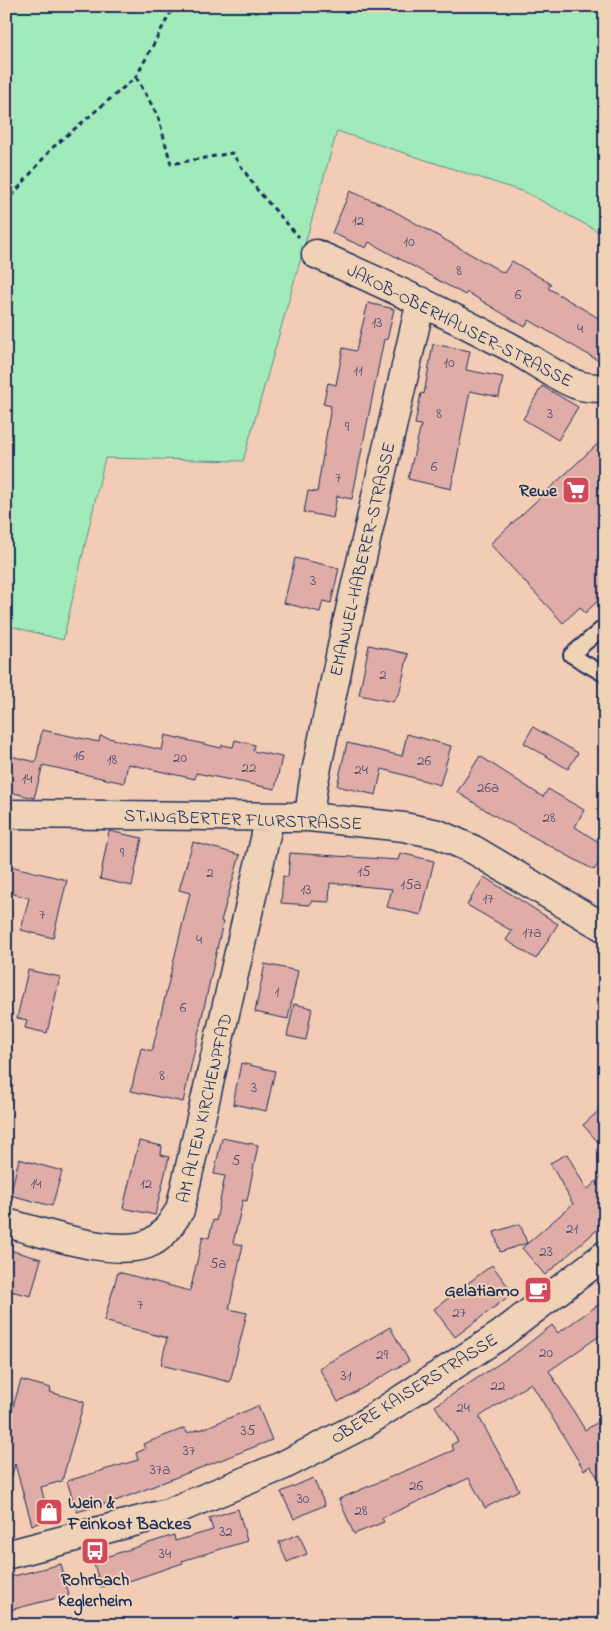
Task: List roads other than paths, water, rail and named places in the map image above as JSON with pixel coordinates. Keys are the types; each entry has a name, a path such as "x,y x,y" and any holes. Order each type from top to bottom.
{"street":[{"name":"JAKOB-OBERHAUSER-STRASSE","path":"316,254 421,301 513,349 568,381 583,387 605,387"},
{"name":"EMANUEL-HABERER-STRASSE","path":"310,817 313,786 345,632 421,301"},
{"name":"ST.INGBERTER FLURSTRASSE","path":"6,814 310,817 363,821 438,834 474,850 605,928"},
{"name":"AM ALTEN KIRCHENPFAD","path":"6,1223 105,1247 132,1249 152,1242 167,1231 180,1210 270,817"},
{"name":"OBERE KAISERSTRASSE","path":"6,1555 168,1513 282,1466 364,1424 499,1336 605,1255"}],"lane":[{"path":"605,626 571,655 605,675"}],"place":[{"name":"Rewe","path":"576,490"},
{"name":"Gelatiamo","path":"538,1290"},
{"name":"Wein & Feinkost Backes","path":"49,1512"},
{"name":"Rohrbach Keglerheim","path":"95,1551"}]}
